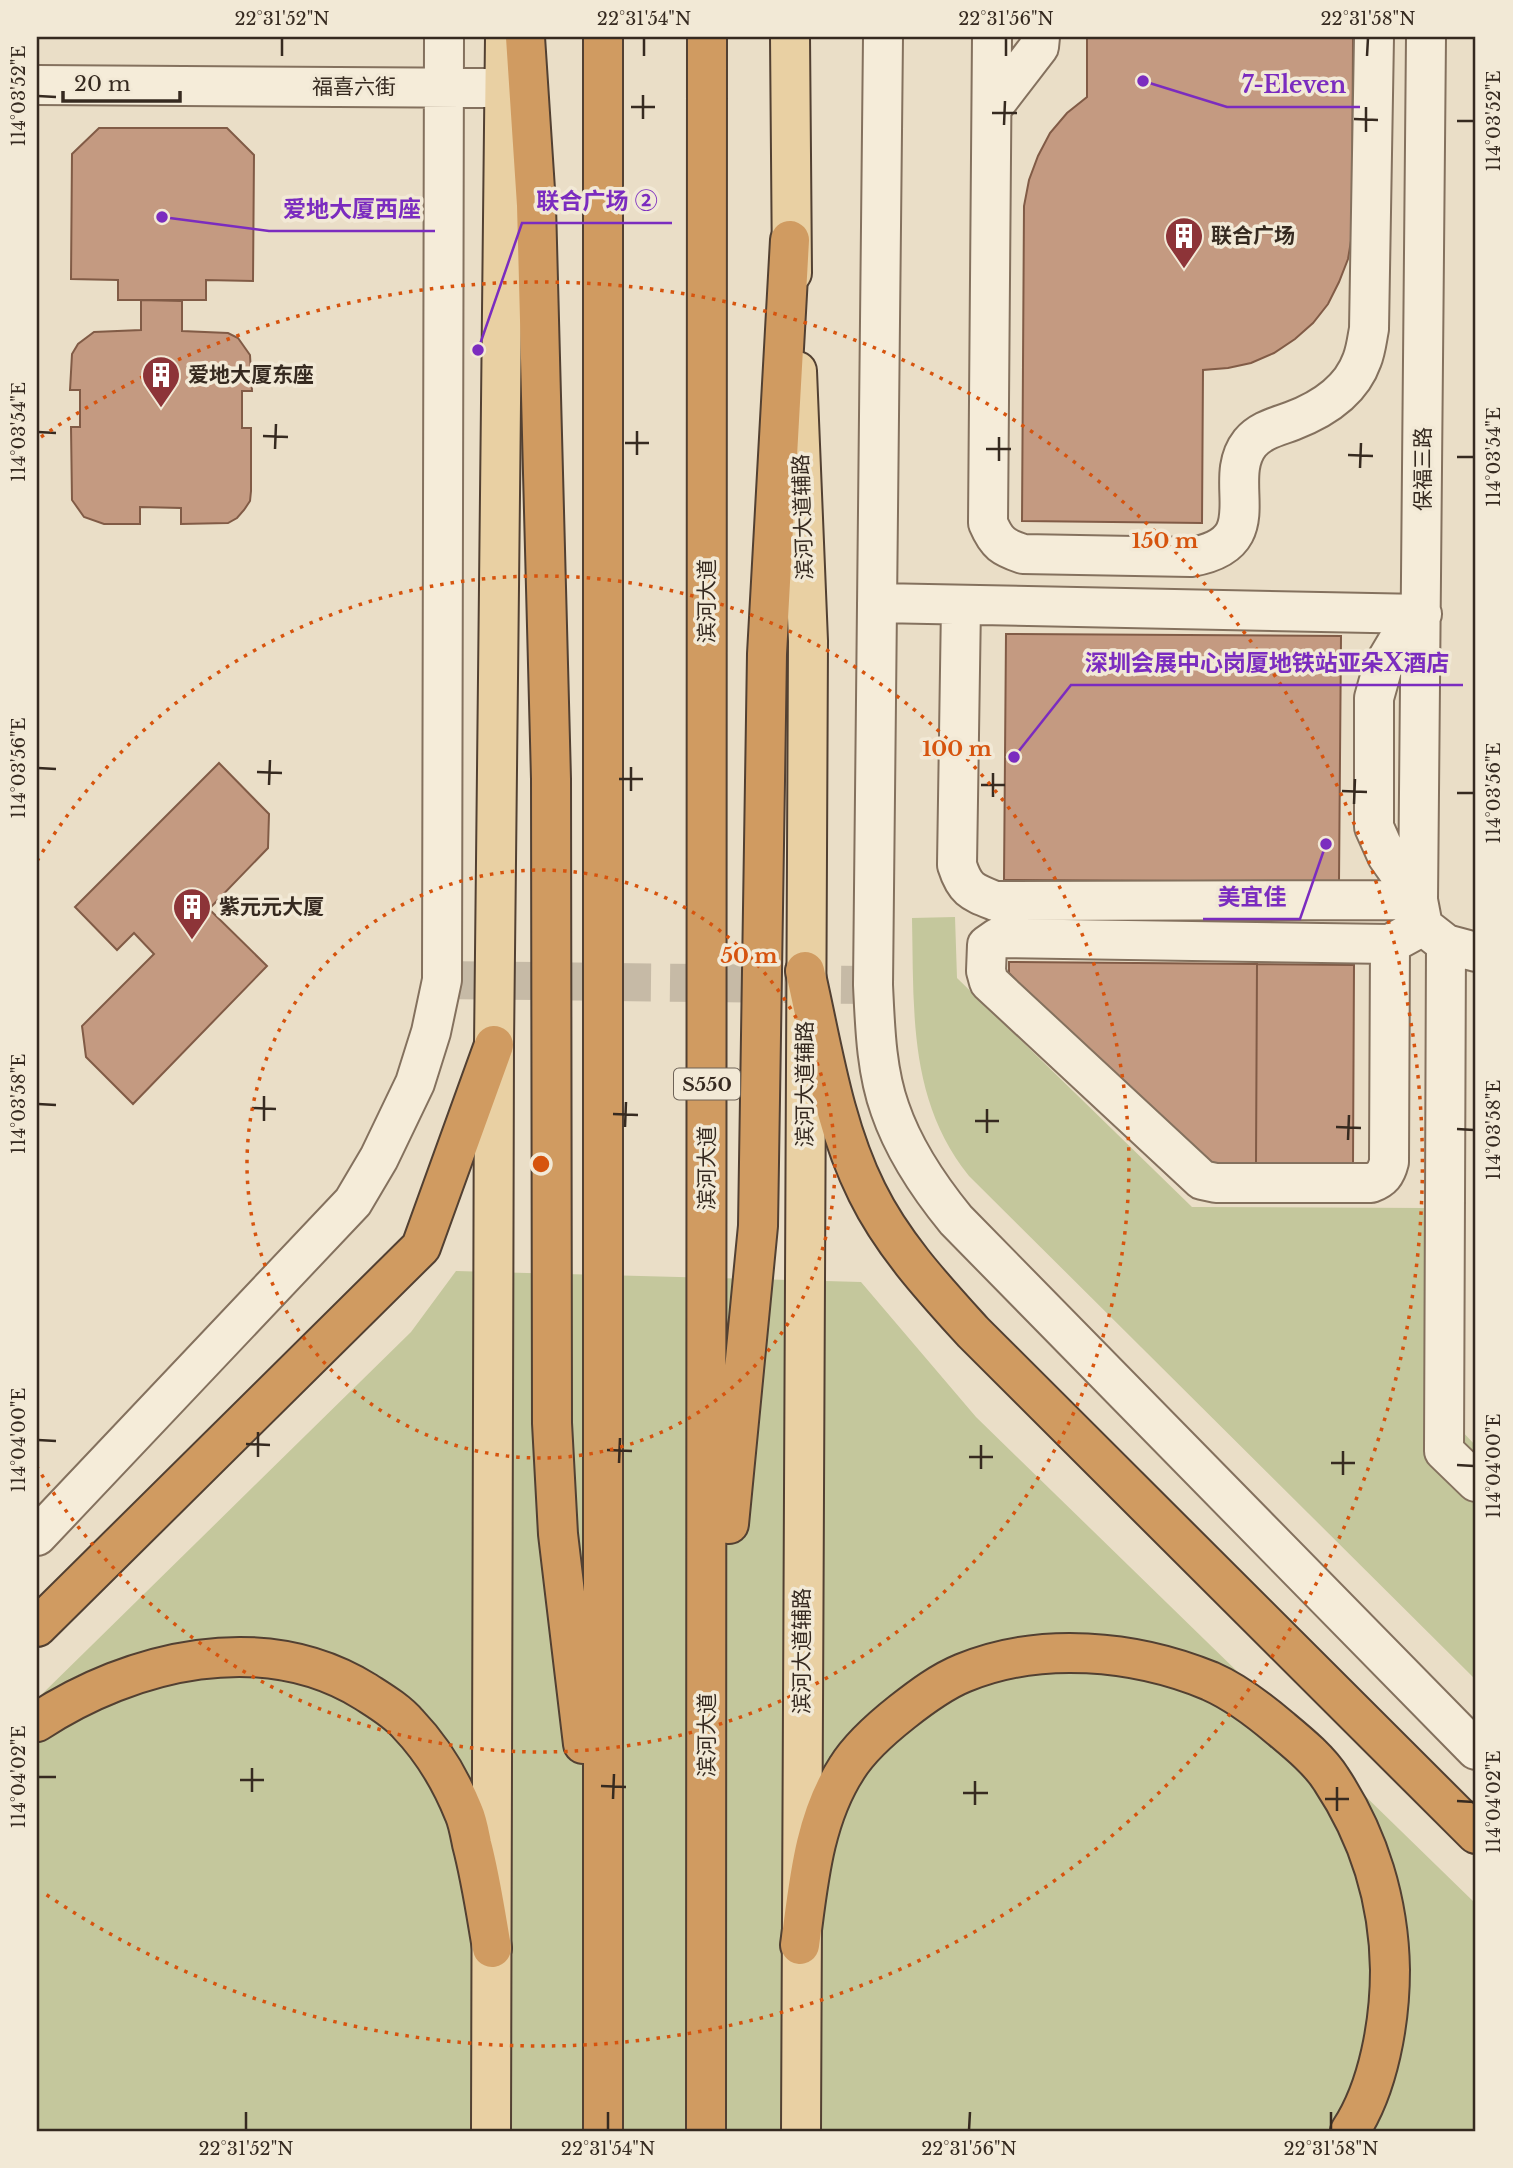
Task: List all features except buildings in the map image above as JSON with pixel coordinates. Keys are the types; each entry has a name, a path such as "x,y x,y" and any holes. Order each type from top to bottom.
{"highway":[{"path":"525,37 533,128 540,307 551,779 552,1423 558,1534 570,1649 603,1883"},
{"path":"603,37 603,2131"},
{"name":"滨河大道","path":"706,2131 707,37"},
{"path":"707,1770 758,1226 767,654 790,240"},
{"path":"805,971 845,1134 867,1192 899,1245 931,1287 1476,1834"},
{"path":"37,1627 421,1247 494,1045"},
{"path":"800,1945 810,1868 826,1808 847,1766 887,1724 922,1697 962,1673 1009,1658 1060,1653 1110,1656 1158,1664 1212,1682 1258,1709 1298,1743 1330,1777 1359,1828 1378,1880 1389,1941 1390,2004 1379,2063 1350,2131"},
{"path":"37,1722 70,1700 119,1679 198,1659 276,1659 314,1667 346,1679 407,1722 430,1751 449,1782 466,1816 478,1866 492,1948"}],"main road":[{"path":"491,2131 494,1045 505,37"},
{"name":"滨河大道辅路","path":"790,37 790,240 808,640 801,2131"}],"street":[{"path":"37,1536 353,1202 399,1119 415,1083 431,1032 442,980 444,37"},
{"path":"883,37 874,1028 889,1108 933,1192 957,1220 1476,1749"},
{"path":"992,37 988,523 994,538 1006,548 1023,554 1191,556 1211,553 1224,546 1233,533 1240,516 1241,463 1249,444 1263,431 1322,408 1345,388 1362,361 1368,329 1374,37"},
{"path":"992,108 1040,47 1040,37"},
{"name":"保福三路","path":"1426,37 1422,614 1441,931 1444,1451 1476,1482"},
{"name":"福喜六街","path":"37,85 504,88"},
{"path":"877,603 1422,614"},
{"path":"961,604 957,865 962,882 975,893 995,901 1441,931"},
{"path":"1390,944 1389,1162 1386,1173 1380,1180 1371,1183 1216,1183 1202,1180 989,982 986,971 987,945 997,938 1390,944 1441,931"}],"green space":[{"path":"1473,263 1476,263 1476,374 1473,374"},
{"path":"955,917 957,978 1192,1207 1424,1208 1424,1391 1476,1446 1476,1680 969,1176 949,1147 935,1117 918,1053 912,918"},
{"path":"456,1271 861,1282 976,1417 1476,1904 1476,2131 37,2131 37,1699 411,1332"}],"tunnel":[{"path":"442,980 873,985"}],"place":[{"name":"7-Eleven","path":"1143,81"},
{"name":"爱地大厦西座","path":"162,217"},
{"name":"联合广场","path":"1184,270"},
{"name":"联合广场 ②","path":"478,350"},
{"name":"爱地大厦东座","path":"161,409"},
{"name":"深圳会展中心岗厦地铁站亚朵X酒店","path":"1014,757"},
{"name":"美宜佳","path":"1326,844"},
{"name":"紫元元大厦","path":"192,941"}]}
